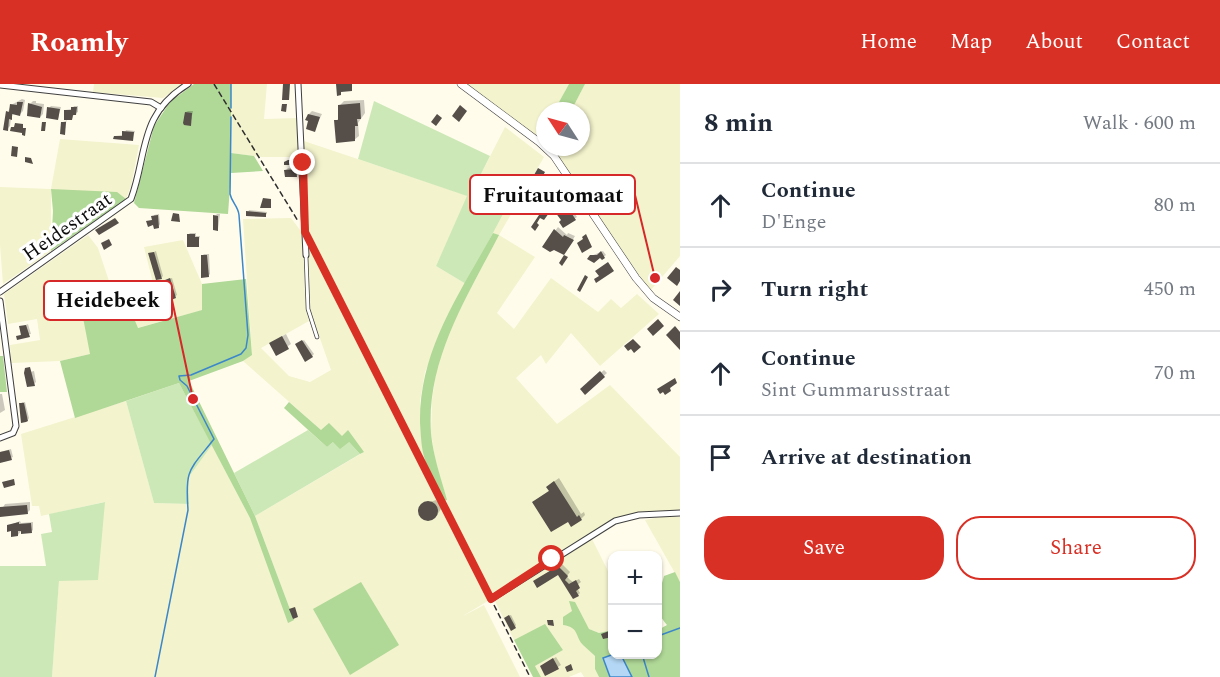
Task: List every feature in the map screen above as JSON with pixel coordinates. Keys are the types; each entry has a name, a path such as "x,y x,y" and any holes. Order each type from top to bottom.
{"street":[{"name":"Heidestraat","path":"0,292 131,199 146,136 169,98 188,84"},
{"path":"298,84 306,255"},
{"path":"461,84 539,142 554,156 636,278 653,298 680,317"},
{"path":"0,85 151,102 161,108"},
{"path":"0,301 16,426 13,433 0,438"},
{"path":"491,599 615,520 651,514 680,513"}],"lane":[{"path":"306,255 308,309 317,337"}],"path":[{"path":"214,84 305,232 530,677"}],"green space":[{"path":"94,84 183,84 163,98 93,92"},
{"path":"194,84 231,84 231,153 254,156 263,171 231,173 228,214 139,208 134,203 154,126 170,102"},
{"path":"231,84 267,84 264,119 298,118 301,157 262,157 231,153"},
{"path":"467,84 569,84 559,102 536,102 536,137"},
{"path":"569,84 585,84 576,102 559,102"},
{"path":"585,84 680,84 680,256 650,291 557,156 590,156 590,102 576,102"},
{"path":"374,101 490,156 479,178 511,199 466,284 436,266 467,196 358,159"},
{"path":"505,127 536,151 536,156 544,157 499,235 535,257 497,313 514,329 551,278 598,312 611,299 621,308 637,294 659,314 600,366 571,333 546,364 541,355 516,378 557,424 610,385 680,457 680,511 648,512 625,516 492,596 449,509 435,461 431,432 432,400 437,366 451,327 498,235 493,233 511,199 479,178"},
{"path":"60,139 139,145 131,186 126,199 51,189"},
{"path":"304,141 468,196 436,266 466,284 447,319 425,372 420,401 424,459 308,232"},
{"path":"0,187 51,189 51,251 3,284"},
{"path":"51,189 117,192 126,199 51,251 53,211"},
{"path":"291,218 303,234 306,309 309,321 261,348 289,376 310,382 331,370 309,307 308,242 488,601 461,617 484,605 520,677 52,677 59,580 104,502 41,516 39,506 32,506 21,434 126,401 154,503 189,504 188,478 212,445 250,518 294,620 255,516 364,452 342,436 322,431 243,361 252,354 243,219"},
{"path":"493,233 499,235 451,330 435,380 431,406 431,433 435,459 447,500 444,501 433,481 423,451 420,423 421,396 426,371 443,324"},
{"path":"88,235 98,248 110,284 117,281 123,290 153,283 144,247 183,240 202,284 203,310 137,328 123,291 90,354 60,361 11,363 10,345 40,340 37,319 8,324 4,294"},
{"path":"246,279 252,355 243,361 189,381 255,516 294,620 288,623 250,518 179,383 75,418 60,361 90,354 81,307 122,290 138,328 202,310 202,284"},
{"path":"0,356 3,356 7,392 0,392"},
{"path":"179,383 212,445 188,478 189,504 154,503 126,401"},
{"path":"289,402 321,430 329,423 342,436 348,430 364,452 360,454 349,442 340,449 333,442 327,447 284,408"},
{"path":"308,430 327,447 333,442 349,442 360,454 255,516 234,473"},
{"path":"105,502 98,580 59,581 52,677 0,677 0,566 46,566 41,534 52,532 49,514"},
{"path":"665,516 680,517 680,582 645,520"},
{"path":"592,539 608,571 608,631 599,633 589,629 572,611 563,618 563,625 572,626 582,644 595,656 595,669 599,677 584,677 581,672 569,677 541,677 535,666 563,650 545,625 514,640 495,601"},
{"path":"675,572 680,582 680,677 599,677 595,669 595,656 583,645 572,628 563,625 563,617 572,611 569,601 575,602 589,629 599,633 608,631 608,659 662,659 662,628 667,625 662,619 664,576"},
{"path":"361,582 399,645 350,675 313,609"},
{"path":"545,624 563,650 535,666 541,677 533,677 514,640"}],"water":[{"path":"608,656 608,659 623,659 632,677 610,677 603,658"}],"building":[{"path":"283,84 290,84 289,100 282,100"},
{"path":"336,84 352,84 352,91 341,92 341,95 337,96"},
{"path":"17,102 23,102 20,116 12,114 8,131 3,130 6,111 9,112 10,104 17,105"},
{"path":"28,103 42,107 40,118 27,116"},
{"path":"360,103 361,119 357,119 358,126 355,126 355,141 336,143 334,120 338,120 338,105"},
{"path":"282,104 287,104 286,112 281,111"},
{"path":"460,105 467,111 459,122 452,116"},
{"path":"47,107 60,109 58,120 46,118"},
{"path":"71,107 77,107 76,115 73,115 72,120 64,120 64,110 71,110"},
{"path":"185,112 192,113 191,126 183,123"},
{"path":"308,114 320,117 315,132 306,129 308,121 305,120"},
{"path":"437,114 442,118 436,126 431,122"},
{"path":"42,122 46,122 45,131 41,131"},
{"path":"61,122 66,122 65,135 60,134"},
{"path":"15,123 23,124 23,128 26,128 25,136 22,133 10,131"},
{"path":"122,131 134,132 133,141 113,139 114,136 122,136"},
{"path":"12,146 18,147 17,157 11,156"},
{"path":"25,157 31,158 33,164 25,162"},
{"path":"296,160 296,165 284,165 284,162"},
{"path":"538,168 545,172 537,186 534,187 530,182"},
{"path":"296,169 297,177 285,177 284,170"},
{"path":"533,190 540,194 530,215 526,212 528,208 525,206"},
{"path":"263,198 271,199 271,208 260,208"},
{"path":"562,199 576,220 563,228 559,222 561,220 552,208"},
{"path":"543,209 549,213 544,220 540,218 535,231 531,227"},
{"path":"246,211 266,213 266,217 246,216"},
{"path":"173,213 179,214 180,222 171,221"},
{"path":"158,215 159,228 154,229 153,225 148,227 146,221 152,220 151,216"},
{"path":"213,215 218,216 218,231 213,230"},
{"path":"115,218 119,223 99,235 95,230"},
{"path":"554,229 563,237 564,235 574,240 564,255 554,250 550,252 542,247"},
{"path":"187,234 195,234 195,237 199,237 199,247 187,247"},
{"path":"586,234 592,247 582,253 577,243"},
{"path":"109,239 112,245 104,250 101,243"},
{"path":"601,251 605,258 602,260 600,258 594,263 587,259 590,255 597,255"},
{"path":"154,252 162,279 156,280 148,253"},
{"path":"201,255 207,255 209,277 201,278"},
{"path":"564,255 568,257 562,266 559,263"},
{"path":"608,262 614,271 596,283 594,279 599,276 595,271"},
{"path":"676,267 680,270 680,281 677,286 667,278"},
{"path":"585,275 588,277 580,292 577,290"},
{"path":"170,278 176,298 171,300 165,280"},
{"path":"680,291 680,306 673,300"},
{"path":"658,319 664,326 653,336 647,329"},
{"path":"26,325 30,337 17,340 16,336 21,335 19,326"},
{"path":"675,326 680,332 680,350 666,335"},
{"path":"282,336 289,349 276,356 269,343"},
{"path":"633,339 641,347 634,353 631,349 628,351 624,346"},
{"path":"302,340 313,357 305,362 295,344"},
{"path":"30,367 35,386 27,387 24,373 25,368"},
{"path":"600,371 605,377 585,395 580,389"},
{"path":"675,378 677,383 670,388 671,391 665,395 663,392 660,394 657,389"},
{"path":"19,403 24,403 28,421 26,422 21,423"},
{"path":"9,450 12,460 0,463 0,452"},
{"path":"14,479 15,485 4,488 2,482"},
{"path":"554,481 577,517 579,515 582,520 571,527 568,522 551,532 532,502 549,491 546,487"},
{"path":"424,501 432,501 438,507 438,515 432,521 424,521 418,515 418,507"},
{"path":"27,505 28,514 0,517 0,507"},
{"path":"19,522 19,524 31,523 32,533 21,534 21,531 18,531 18,536 11,537 11,531 7,532 7,525"},
{"path":"558,566 568,576 565,580 569,584 576,580 580,588 576,591 579,596 573,599 558,575 537,588 533,581"},
{"path":"295,607 298,617 293,619 289,609"},
{"path":"509,615 516,628 511,631 504,618"},
{"path":"547,620 553,620 554,626 548,625"},
{"path":"608,631 608,638 603,639 601,634"},
{"path":"553,658 559,669 545,676 540,666"},
{"path":"571,664 573,670 567,672 565,667"}],"waterway":[{"path":"231,84 231,108"},
{"path":"155,677 188,510 188,478 194,464 214,439 187,386 179,376 191,375 241,354 246,348 248,335 239,215 230,194 231,117"},
{"path":"662,635 680,628"},
{"path":"644,659 649,677"}],"place":[{"name":"Fruitautomaat","path":"655,278"},
{"name":"Heidebeek","path":"193,399"}],"route":[{"path":"303,163 305,232 491,599 552,559"}]}
